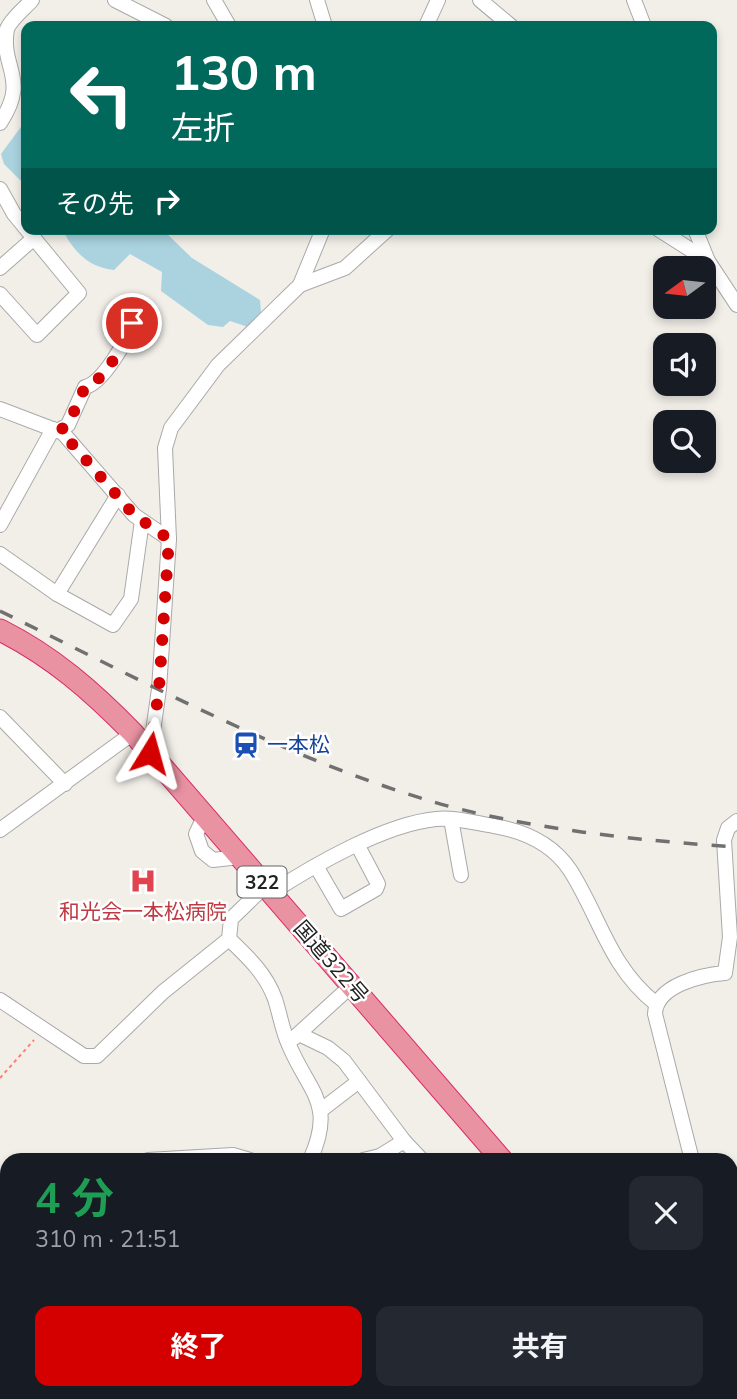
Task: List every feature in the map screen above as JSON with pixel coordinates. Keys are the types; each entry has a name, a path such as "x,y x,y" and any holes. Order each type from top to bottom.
{"highway":[{"name":"国道322号","path":"2,633 45,654 76,678 133,733 496,1153"}],"street":[{"path":"0,123 10,107 14,86 3,67 7,27 32,0"},
{"path":"116,0 156,21"},
{"path":"214,0 226,21"},
{"path":"317,0 323,21"},
{"path":"428,21 438,0"},
{"path":"480,0 505,21"},
{"path":"634,0 642,21"},
{"path":"0,189 4,211 21,226"},
{"path":"0,294 37,335 79,293 31,235"},
{"path":"150,753 159,689 169,539 165,447 171,428 218,365 300,285 321,235"},
{"path":"300,285 345,268 381,235"},
{"path":"667,235 700,256"},
{"path":"697,235 706,256"},
{"path":"0,268 34,238"},
{"path":"716,273 737,305"},
{"path":"0,316 12,307"},
{"path":"0,525 56,430 68,425 85,387 97,382 128,336 132,323"},
{"path":"0,409 56,430 142,521 169,539"},
{"path":"57,594 118,495"},
{"path":"0,554 57,594 113,625 131,599 142,521"},
{"path":"0,717 65,784"},
{"path":"0,830 133,733"},
{"path":"451,819 461,875"},
{"path":"0,1000 84,1056 97,1056 163,992 229,939 231,919 268,890 412,823 451,819 515,829 528,834 555,854 569,869 620,966 655,1003 655,1014 690,1153"},
{"path":"655,1003 662,996 700,975 725,973 730,937 724,839 728,828 737,821"},
{"path":"316,866 341,909 376,889 378,884 358,846"},
{"path":"229,939 251,960 264,978 314,1089 320,1111 316,1153"},
{"path":"293,1039 351,986"},
{"path":"293,1039 328,1048 344,1061 415,1153"},
{"path":"320,1111 359,1081"},
{"path":"387,1153 404,1141"}],"path":[{"path":"0,1078 43,1027"}],"water":[{"path":"21,127 21,181 4,164 1,154"},
{"path":"66,235 168,235 192,258 260,300 261,312 248,327 230,321 223,327 208,325 161,291 162,272 130,254 114,270 97,266 83,257"}],"railway":[{"path":"0,611 157,689 264,738 372,782 427,800 540,826 737,847"}],"place":[{"name":"一本松","path":"246,745"},
{"name":"和光会一本松病院","path":"143,881"}],"route":[{"path":"132,323 128,336 97,382 85,387 68,425 60,430 134,515 169,539 159,689 150,753"}]}
